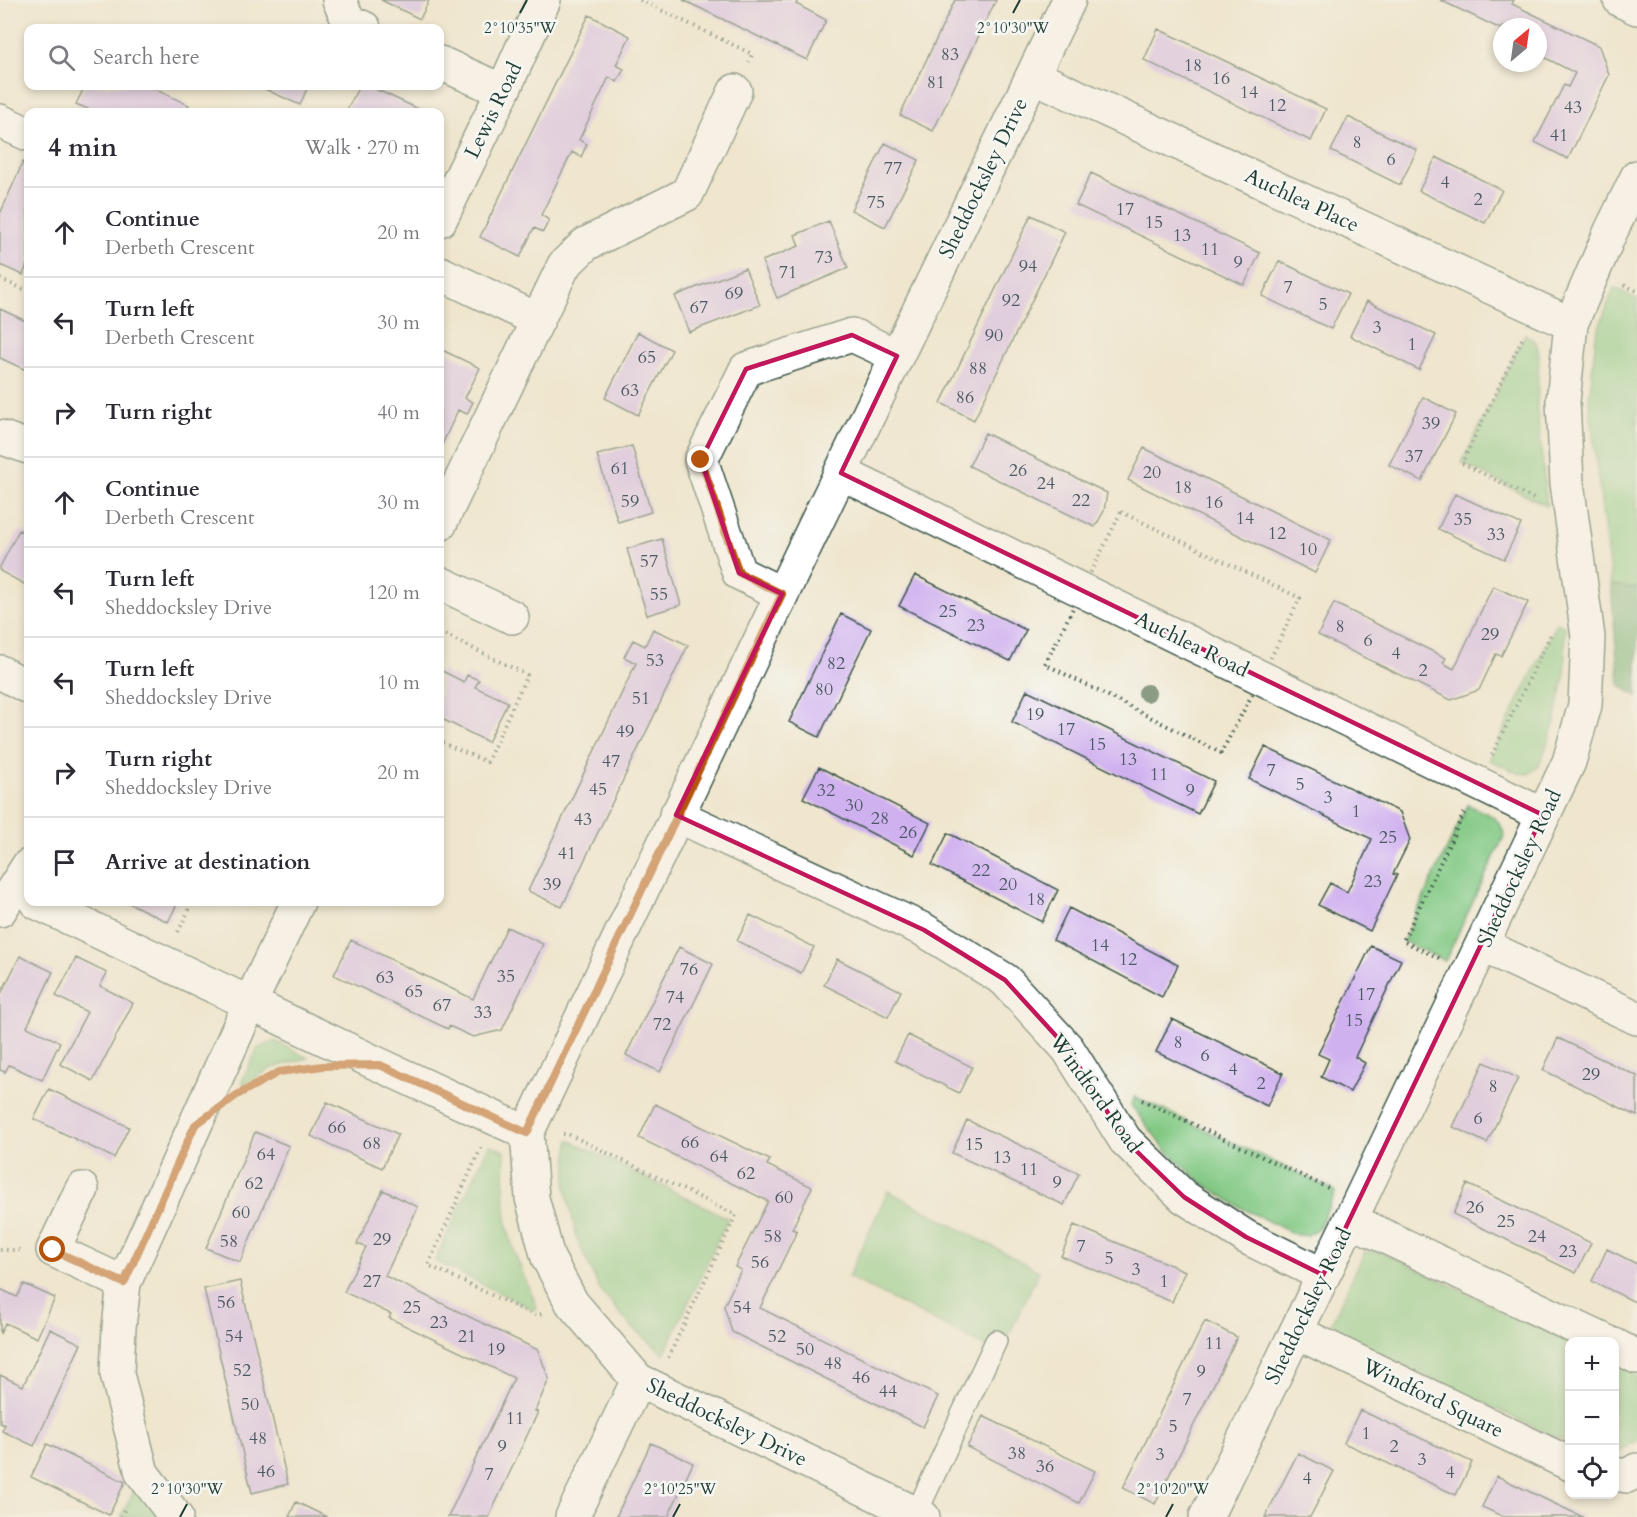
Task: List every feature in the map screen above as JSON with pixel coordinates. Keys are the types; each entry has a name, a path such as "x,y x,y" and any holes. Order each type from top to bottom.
{"street":[{"path":"339,0 349,22 354,24"},
{"name":"Lewis Road","path":"444,212 544,0"},
{"name":"Sheddocksley Drive","path":"920,1515 638,1380 572,1303 548,1258 532,1198 527,1133 676,815 1069,0"},
{"path":"1620,0 1637,8"},
{"path":"444,65 502,91"},
{"name":"Auchlea Place","path":"1033,76 1571,324"},
{"path":"444,516 564,264 586,244 687,194 735,91"},
{"path":"0,122 24,132"},
{"name":"Sheddocksley Road","path":"1206,1517 1569,762 1585,705 1588,637 1567,483 1563,401 1571,324 1637,177"},
{"path":"444,275 537,320"},
{"path":"782,594 739,573 701,460 746,369 852,335 897,356"},
{"path":"0,437 24,446"},
{"name":"Auchlea Road","path":"841,473 1543,815"},
{"path":"444,585 512,617"},
{"path":"0,672 24,685"},
{"name":"Windford Road","path":"676,815 924,930 1005,980 1068,1049 1125,1140 1184,1197 1246,1237 1323,1275"},
{"path":"47,906 527,1133"},
{"path":"176,1517 142,1473 117,1374 124,1283 296,906"},
{"path":"1482,945 1637,1018"},
{"path":"82,1189 53,1250 124,1283"},
{"path":"1354,1211 1599,1337"},
{"name":"Windford Square","path":"1296,1332 1565,1462"},
{"path":"1619,1348 1637,1357"},
{"path":"572,1517 638,1380"},
{"path":"1619,1475 1627,1476 1637,1470"}],"lane":[{"path":"920,1515 996,1341"}],"path":[{"path":"639,0 752,54 735,91"},
{"path":"0,279 24,289"},
{"path":"1537,308 1462,463 1572,519"},
{"path":"444,634 527,675 487,762 444,744"},
{"path":"247,1089 279,1072 312,1068"},
{"path":"1135,1097 1354,1211"},
{"path":"572,1303 536,1316 428,1265 485,1138 527,1133 568,1134 736,1215 669,1357 638,1380"}],"highlighted area":[{"path":"852,335 897,356 841,473 1543,815 1323,1275 1246,1237 1184,1197 1125,1140 1068,1049 1005,980 924,930 676,815 782,594 739,573 701,460 746,369"}],"green space":[{"path":"1614,288 1637,299 1637,588 1611,585 1589,401 1596,335"},
{"path":"1525,334 1536,342 1539,354 1537,410 1547,506 1462,463"},
{"path":"1611,585 1637,588 1637,696 1619,685"},
{"path":"1557,623 1565,627 1565,673 1555,722 1539,766 1528,774 1518,773 1489,760"},
{"path":"1468,805 1496,820 1503,829 1504,836 1445,961 1403,941"},
{"path":"275,1041 308,1058 272,1068 245,1084 241,1083 258,1048"},
{"path":"1135,1097 1336,1191 1319,1227 1308,1235 1296,1235 1238,1206 1200,1181 1165,1149 1131,1105"},
{"path":"569,1140 728,1218 664,1354 632,1327 600,1290 577,1239 566,1188"},
{"path":"489,1145 505,1151 504,1193 508,1229 518,1263 537,1307 534,1310 435,1261"},
{"path":"888,1191 1039,1271 1000,1354 848,1277"},
{"path":"1365,1251 1384,1253 1565,1340 1565,1442 1336,1333 1331,1324"},
{"path":"1619,1366 1634,1373 1637,1378 1637,1440 1619,1452"},
{"path":"138,1482 165,1517 121,1517"}],"building":[{"path":"381,0 429,0 420,19"},
{"path":"683,0 798,0 796,4 826,20 807,60"},
{"path":"955,0 996,0 933,131 900,115"},
{"path":"1440,0 1514,0 1512,4 1541,18 1493,18 1493,25"},
{"path":"589,15 630,36 616,65 624,69 617,82 609,77 579,140 587,144 581,157 572,152 541,215 549,220 543,232 534,228 520,257 480,237"},
{"path":"1547,21 1599,46 1609,75 1568,159 1535,142 1564,85 1568,87 1575,73 1547,59"},
{"path":"1158,29 1326,109 1311,141 1144,60"},
{"path":"83,90 157,90 189,105 187,108 86,108 76,104"},
{"path":"267,90 306,90 300,105"},
{"path":"357,90 378,90 416,108 348,108"},
{"path":"1348,117 1417,150 1400,185 1331,151"},
{"path":"885,143 919,160 885,227 851,210"},
{"path":"1436,157 1502,190 1485,223 1419,191"},
{"path":"23,162 23,275 0,265 0,214"},
{"path":"1091,173 1260,253 1244,285 1076,205"},
{"path":"1031,215 1065,232 974,420 941,403"},
{"path":"829,221 848,268 777,298 762,261 799,246 795,235"},
{"path":"1279,261 1348,294 1331,329 1262,296"},
{"path":"745,268 760,305 689,332 675,296"},
{"path":"1367,301 1436,335 1419,370 1350,336"},
{"path":"0,309 24,320 24,369 0,358"},
{"path":"638,332 672,350 638,415 605,398"},
{"path":"444,351 480,368 465,398 473,402 467,414 458,410 444,440"},
{"path":"1423,397 1456,414 1422,481 1389,465"},
{"path":"985,433 1107,493 1104,511 1095,527 969,466"},
{"path":"632,446 651,512 618,522 597,455"},
{"path":"1144,448 1331,540 1315,573 1128,480"},
{"path":"1455,494 1521,524 1504,559 1438,529"},
{"path":"19,530 24,532 24,584 0,571"},
{"path":"662,539 681,605 647,615 627,549"},
{"path":"915,575 1026,630 1010,661 899,606"},
{"path":"1493,586 1528,602 1501,656 1496,654 1479,690 1451,700 1318,635 1334,603 1446,658 1443,663 1454,669"},
{"path":"841,614 871,629 819,737 789,722"},
{"path":"653,629 688,645 562,907 528,891 636,663 624,657 633,640 645,646"},
{"path":"444,672 464,682 467,675 479,680 475,687 508,702 488,742 444,720"},
{"path":"1027,690 1214,781 1198,814 1012,722"},
{"path":"1265,747 1400,812 1410,840 1393,874 1397,875 1370,931 1318,905 1330,883 1347,892 1372,839 1249,779"},
{"path":"819,767 930,823 914,855 803,798"},
{"path":"948,833 1058,890 1042,922 932,865"},
{"path":"135,906 176,906 168,922"},
{"path":"1069,908 1178,965 1162,997 1053,940"},
{"path":"750,915 814,947 801,973 737,941"},
{"path":"507,927 543,944 502,1030 473,1037 449,1026 448,1029 334,975 351,940 473,999"},
{"path":"1371,946 1401,960 1355,1057 1365,1063 1350,1092 1321,1077 1329,1059 1318,1054"},
{"path":"679,947 713,964 660,1072 626,1055"},
{"path":"20,956 53,972 27,1027 60,1042 42,1080 9,1065 5,1072 0,1070 0,996"},
{"path":"76,958 107,973 100,986 133,1003 93,1081 60,1064 87,1012 56,996"},
{"path":"837,959 901,991 888,1017 824,985"},
{"path":"1172,1019 1283,1073 1267,1106 1156,1052"},
{"path":"908,1035 972,1067 959,1093 895,1061"},
{"path":"1558,1038 1637,1076 1637,1116 1543,1070"},
{"path":"1484,1062 1518,1078 1487,1143 1453,1127"},
{"path":"49,1089 129,1127 114,1158 34,1119"},
{"path":"327,1102 398,1134 382,1168 311,1136"},
{"path":"655,1104 770,1160 767,1165 812,1187 792,1229 797,1231 760,1308 938,1396 923,1427 732,1332 724,1306 741,1270 735,1267 768,1201 639,1138"},
{"path":"967,1120 1079,1173 1064,1205 952,1153"},
{"path":"255,1132 289,1146 240,1262 206,1248"},
{"path":"1467,1184 1591,1243 1576,1273 1453,1214"},
{"path":"383,1190 418,1207 385,1276 538,1350 549,1379 535,1411 538,1412 489,1517 448,1517 514,1378 389,1318 391,1314 344,1292 366,1247 357,1244"},
{"path":"1074,1225 1185,1271 1172,1302 1061,1256"},
{"path":"1607,1249 1637,1264 1637,1303 1592,1281"},
{"path":"240,1281 288,1484 252,1493 204,1289"},
{"path":"24,1284 55,1298 37,1338 5,1323 0,1334 0,1289 17,1297"},
{"path":"1205,1321 1237,1337 1155,1504 1123,1488"},
{"path":"50,1329 81,1344 34,1446 2,1431 5,1425 0,1423 0,1375 23,1386"},
{"path":"1360,1410 1472,1462 1456,1495 1344,1443"},
{"path":"983,1416 1095,1471 1079,1503 967,1447"},
{"path":"651,1443 693,1463 668,1517 616,1517"},
{"path":"47,1444 125,1482 109,1515 31,1477"},
{"path":"1298,1453 1334,1471 1310,1517 1265,1517"},
{"path":"1497,1476 1583,1517 1504,1517 1482,1507"},
{"path":"296,1502 327,1517 289,1517"}],"route":[{"path":"53,1250 124,1283 195,1125 237,1095 279,1072 323,1066 380,1065 527,1133 782,594 739,573 701,460"}]}
